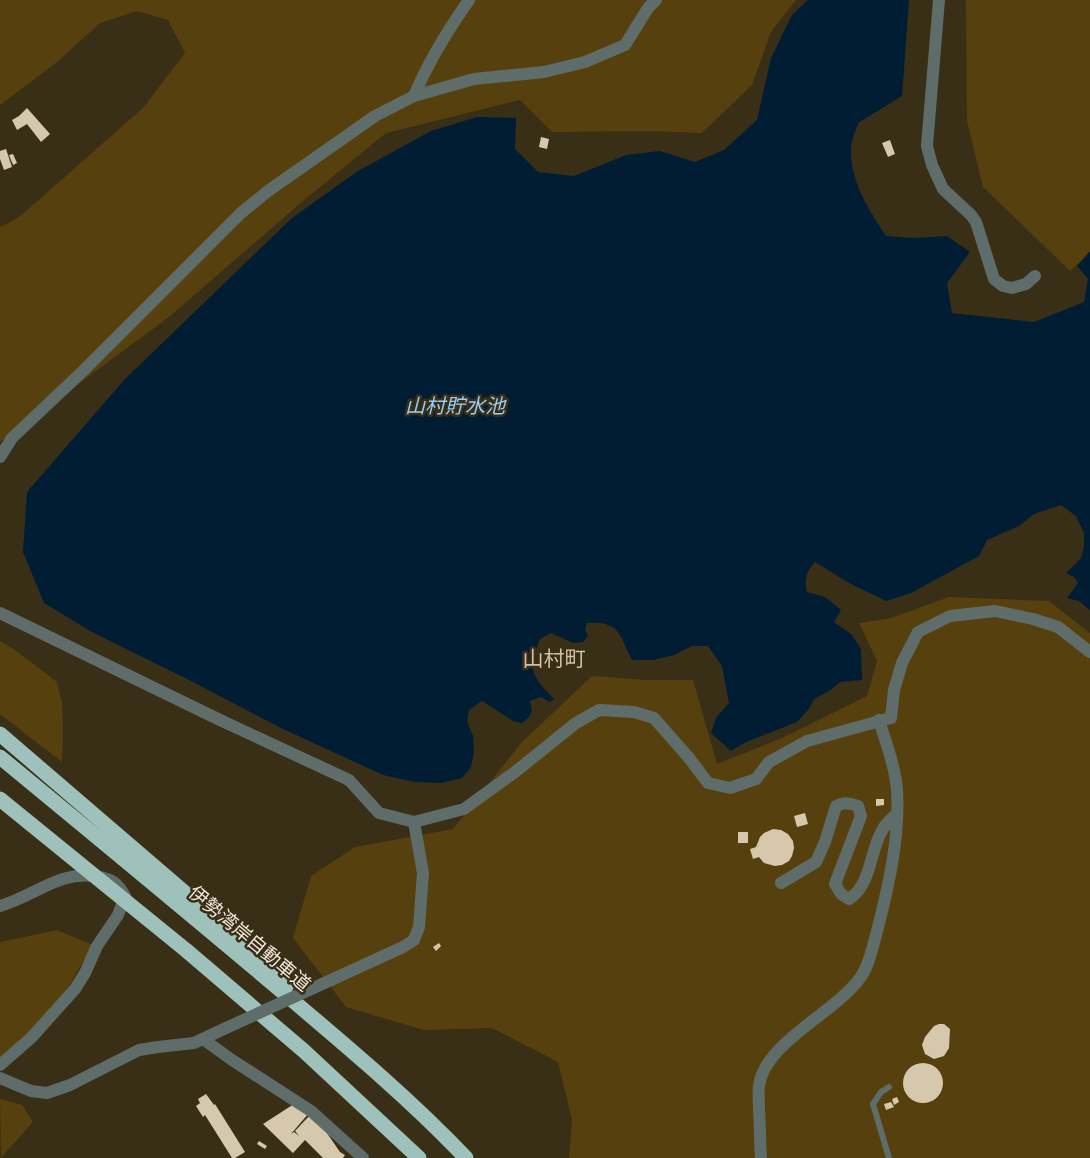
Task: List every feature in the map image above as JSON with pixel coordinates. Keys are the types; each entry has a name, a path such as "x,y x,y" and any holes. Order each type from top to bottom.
{"highway":[{"path":"0,734 209,922"},
{"name":"伊勢湾岸自動車道","path":"0,757 209,922 404,1098 466,1158"},
{"path":"0,798 187,951 304,1051 420,1158"}],"street":[{"path":"414,96 424,72 469,0"},
{"path":"0,457 12,438 91,363 241,213 276,185 375,116 414,96 474,79 544,72 585,62 625,45 648,8 656,0"},
{"path":"939,0 927,146 932,166 943,189 976,222 994,280 1003,286 1012,288 1026,284 1035,276"},
{"path":"0,613 220,720 349,780 378,813 414,822 464,809 515,772 576,722 599,710 634,712 654,718 708,783 730,788 756,778 769,762 807,741 891,718 894,690 902,662 918,632 950,616 995,611 1033,619 1058,626 1090,652"},
{"path":"760,1158 759,1086 764,1067 773,1055 842,998 861,977 874,944 889,877 897,789 892,760 879,720"},
{"path":"781,883 816,862 825,842 836,806 841,803 847,803 858,806 861,816 835,884 841,894 849,899 857,894 866,877 882,829 896,814"},
{"path":"0,1078 31,1091 47,1093 70,1085 139,1050 158,1046 194,1044 403,947 414,940 419,927 423,873 414,822"},
{"path":"0,906 23,898 60,879 85,874 111,879 120,887 125,896 118,916 97,946 85,973 75,989 31,1038 0,1065"},
{"path":"203,1039 311,1111 363,1158"}],"lane":[{"path":"889,1087 881,1092 873,1104 889,1158"}],"shaded area":[{"path":"0,0 796,0 771,32 752,85 702,133 649,131 552,132 520,100 386,133 303,201 169,317 0,442 0,227 18,218 143,108 185,53 168,20 137,11 100,23 57,62 0,105"},
{"path":"966,0 1090,0 1090,253 1070,271 983,187 967,121"},
{"path":"949,597 1049,601 1090,633 1090,1158 569,1158 572,1120 558,1062 492,1028 424,1030 346,1007 293,938 311,876 355,847 453,829 521,743 592,676 646,680 693,680 717,764 780,739 867,696 877,661 859,623 891,618"},
{"path":"0,641 57,682 62,702 62,762 0,714"},
{"path":"57,930 93,945 43,1030 0,1062 0,942"},
{"path":"0,1099 22,1105 33,1122 1,1158"}],"water":[{"name":"山村貯水池","path":"808,0 909,0 902,96 858,123 851,146 851,159 861,194 886,236 913,238 947,236 970,252 947,283 952,313 1034,322 1084,302 1088,279 1077,266 1090,251 1090,610 1079,601 1067,598 1078,583 1074,577 1066,573 1081,558 1084,547 1084,533 1076,516 1061,505 1034,514 1019,526 987,540 979,556 911,593 886,601 849,583 815,562 806,576 807,592 825,597 841,610 834,622 852,635 861,649 862,680 840,682 829,691 814,699 809,709 797,722 746,742 731,751 711,733 716,718 729,703 722,666 708,646 692,646 674,655 653,660 632,660 617,631 606,624 587,623 585,629 588,636 583,642 573,643 551,633 540,639 533,657 533,669 538,680 554,699 550,702 541,697 530,701 532,711 522,723 513,721 482,701 469,710 467,721 473,736 474,752 471,767 462,778 441,783 415,782 383,775 281,728 92,632 44,603 23,552 27,492 125,379 292,218 358,171 431,131 477,117 516,118 515,149 538,172 574,176 626,155 660,151 695,162 724,150 757,120 771,58 792,15"}],"building":[{"path":"27,108 50,134 41,142 27,124 17,130 12,120"},
{"path":"541,137 549,139 547,149 539,147"},
{"path":"890,140 895,154 888,157 882,143"},
{"path":"6,149 12,167 4,170 0,159 0,151"},
{"path":"13,154 17,163 13,165 9,155"},
{"path":"876,799 884,799 884,805 876,806"},
{"path":"805,813 808,824 797,827 794,816"},
{"path":"773,829 781,830 788,834 793,841 792,856 789,861 782,865 775,866 764,863 759,857 753,859 750,849 756,847 764,833"},
{"path":"738,832 748,832 748,843 738,843"},
{"path":"439,943 441,946 436,951 433,947"},
{"path":"944,1024 950,1029 949,1048 944,1056 934,1059 925,1054 922,1045 925,1037 934,1026"},
{"path":"927,1063 934,1066 940,1072 943,1083 942,1091 934,1100 927,1103 919,1103 912,1100 904,1091 903,1079 906,1072 915,1064"},
{"path":"206,1094 215,1104 245,1152 235,1158 232,1158 205,1115 203,1117 196,1106 200,1103 198,1099"},
{"path":"897,1097 899,1102 894,1105 892,1099"},
{"path":"297,1102 309,1113 291,1134 294,1132 299,1136 295,1131 311,1114 320,1123 340,1152 345,1155 343,1158 323,1158 305,1140 293,1153 263,1124"},
{"path":"891,1102 894,1107 886,1110 884,1104"},
{"path":"259,1141 267,1146 265,1149 257,1144"}],"district":[{"name":"山村町","path":"554,658"}]}
